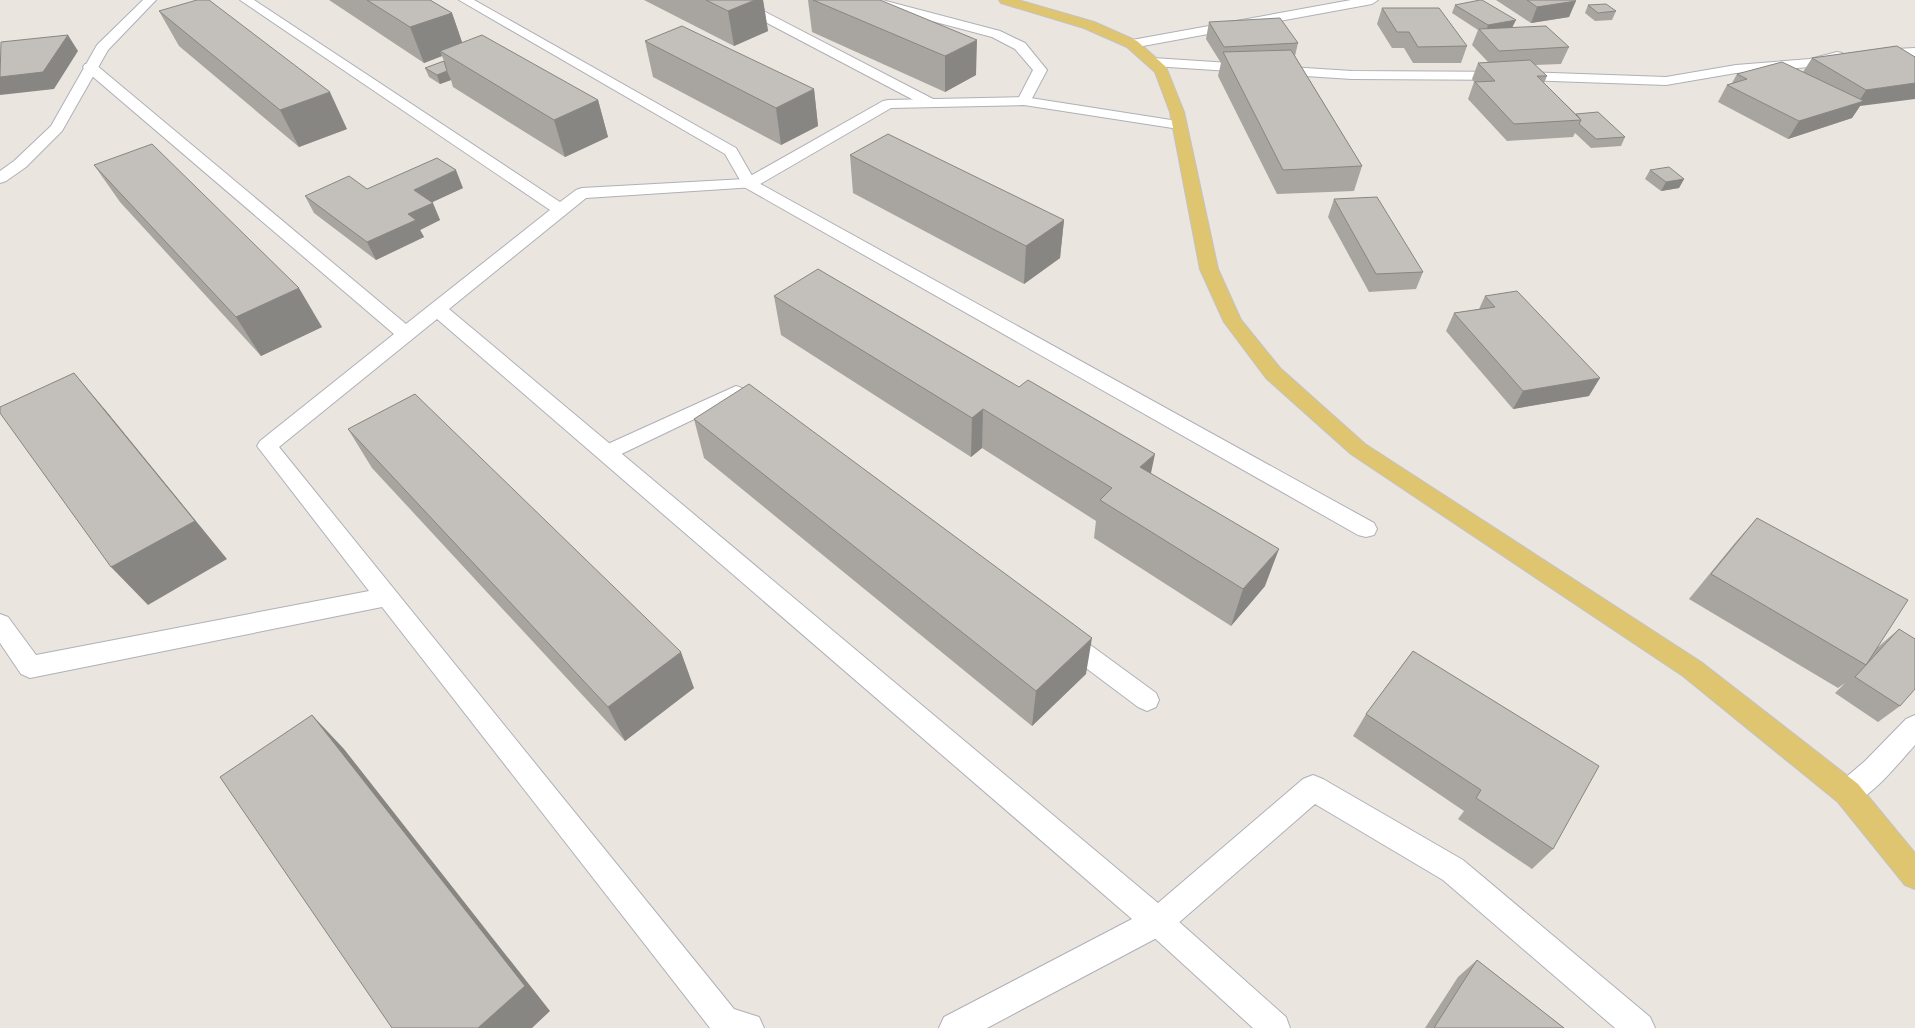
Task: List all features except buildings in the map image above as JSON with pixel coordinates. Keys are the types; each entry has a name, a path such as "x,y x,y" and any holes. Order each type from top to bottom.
{"main road":[{"path":"1005,0 1088,25 1132,44 1162,70 1176,112 1209,269 1233,322 1273,373 1358,449 1692,669 1848,793 1915,875"}],"street":[{"path":"0,178 20,164 57,128 102,48 150,0"},
{"path":"246,0 561,210"},
{"path":"1132,44 1372,0"},
{"path":"1153,62 1352,75 1483,77 1522,76 1666,81 1736,69 1810,63 1839,56 1915,52"},
{"path":"90,67 406,334"},
{"path":"748,1028 725,1022 267,446 582,193 750,184 888,104 1024,101 1179,125"},
{"path":"437,309 1158,922"},
{"path":"0,624 30,667 386,597"},
{"path":"1848,793 1874,770 1915,727"},
{"path":"956,1028 1158,922 1313,788 1453,870 1639,1028"}],"lane":[{"path":"465,0 731,151 750,184 1366,529"},
{"path":"733,0 930,103"},
{"path":"868,0 996,34 1020,46 1040,70 1024,101"},
{"path":"606,453 736,392 774,420"},
{"path":"1052,629 1147,700"},
{"path":"1158,922 1275,1028"}]}
